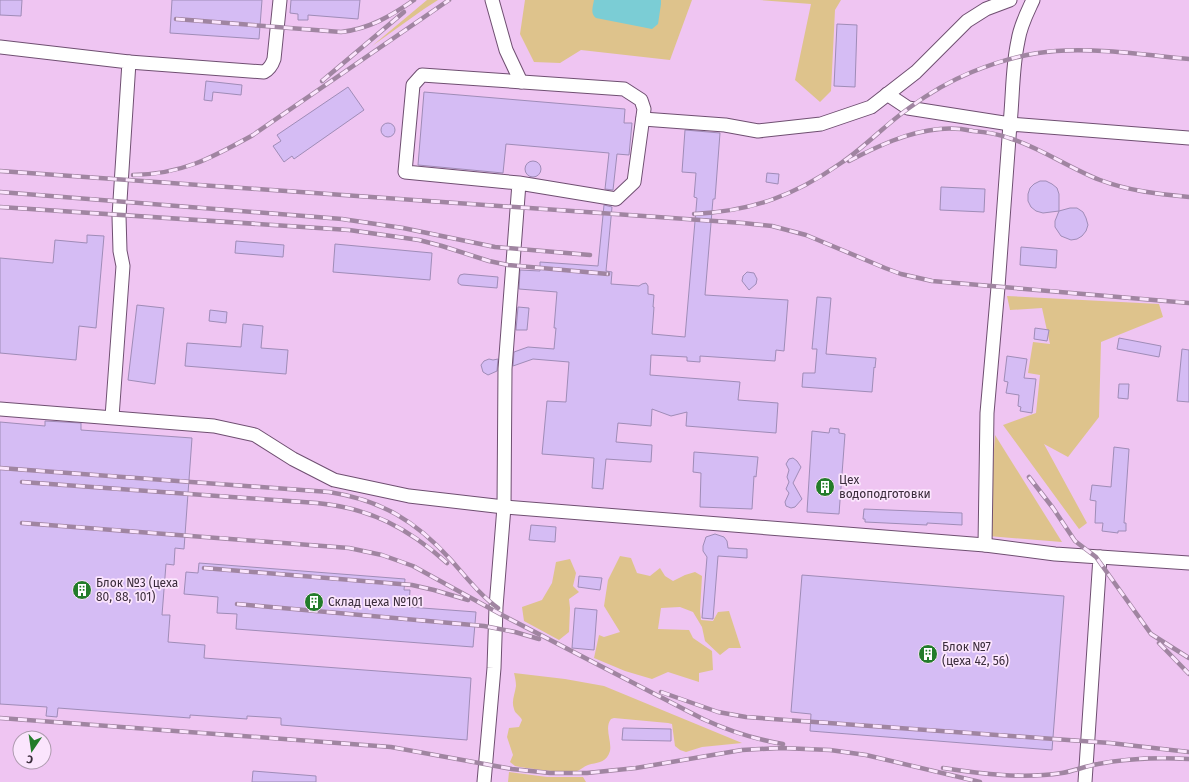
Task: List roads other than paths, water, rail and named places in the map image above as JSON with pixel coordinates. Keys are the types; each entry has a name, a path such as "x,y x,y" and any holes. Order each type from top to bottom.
{"lane":[{"path":"0,47 128,62 264,72 272,66 274,60 280,0"},
{"path":"492,0 506,50 521,82"},
{"path":"643,119 725,125 758,131 820,124 871,107 916,72 967,21 986,9 1010,0"},
{"path":"985,545 987,413 1015,58 1024,19 1032,0"},
{"path":"112,417 123,266 120,251 119,216 128,62"},
{"path":"422,74 521,82 624,89 642,100 644,109 634,182 616,200 519,183 404,172 413,85 422,74"},
{"path":"887,94 908,108 1010,124 1189,138"},
{"path":"484,782 494,668 496,607 504,507 505,369 519,183"},
{"path":"0,409 214,426 255,435 293,459 334,480 409,496 504,507 985,545 1056,554 1189,563"},
{"path":"1085,782 1100,557"}],"railway":[{"path":"176,19 341,32 370,25 414,0"},
{"path":"133,175 167,172 182,168 210,158 253,135 449,0"},
{"path":"322,81 404,12"},
{"path":"694,214 754,205 789,193 824,175 850,157 900,115 931,93 964,76 1003,61 1034,54 1072,50 1122,52 1189,59"},
{"path":"849,161 904,136 940,129 961,129 996,134 1021,142 1111,184 1144,192 1189,197"},
{"path":"0,171 772,226 806,235 901,274 932,281 1189,303"},
{"path":"0,192 342,219 403,228 495,247 590,255"},
{"path":"0,207 349,230 419,240 489,261 508,265 608,274"},
{"path":"0,468 329,492 348,496 381,507 411,523 438,546 479,592 498,608"},
{"path":"1029,477 1053,508 1075,541 1096,557 1151,634 1189,658"},
{"path":"22,482 317,503 336,506 371,515 403,530 447,563"},
{"path":"22,523 349,548 382,555 413,566 502,615 703,719 742,734 783,744"},
{"path":"204,568 412,585 468,600"},
{"path":"237,604 484,626 515,632 539,639"},
{"path":"1159,643 1189,674"},
{"path":"661,692 718,712 746,717 1110,743 1189,752"},
{"path":"0,718 391,747 512,769 550,773 587,773 636,768 742,750 781,748 830,750 866,755 980,782"},
{"path":"943,768 988,774 1032,776 1062,773 1121,760 1154,758 1189,759"}],"place":[{"name":"Цех водоподготовки","path":"825,487"},
{"name":"Блок №3 (цеха 80, 88, 101)","path":"82,590"},
{"name":"Склад цеха №101","path":"314,602"},
{"name":"Блок №7 (цеха 42, 56)","path":"928,654"}]}
